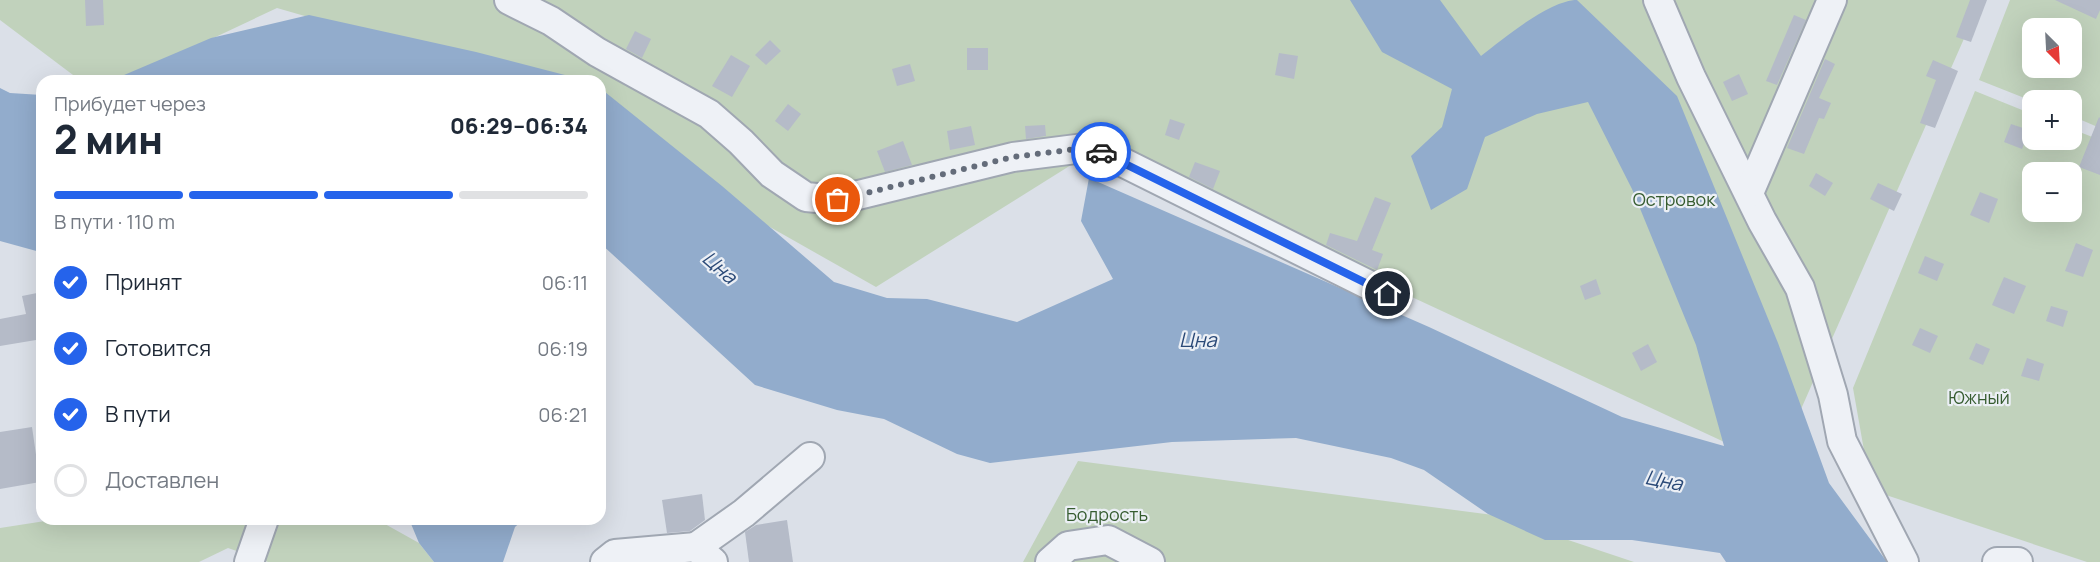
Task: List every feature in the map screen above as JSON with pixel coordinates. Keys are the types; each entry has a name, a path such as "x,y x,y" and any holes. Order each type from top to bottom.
{"street":[{"path":"509,0 551,21 597,52 709,114 772,174 806,197 838,200 1013,157 1092,147 1388,294"},
{"path":"1658,0 1691,77 1800,288 1833,395 1842,441 1904,562"},
{"path":"1749,193 1832,0"},
{"path":"605,562 615,554 705,554 744,513 810,457"},
{"path":"227,562 250,562 262,525"},
{"path":"1050,562 1068,546 1108,540 1150,562"},
{"path":"1997,562 2018,562"}],"green space":[{"name":"Островок","path":"0,0 1981,0 1776,466 1095,150 876,287 606,134 606,75 501,75 492,70 277,8 135,75 73,75 0,20"},
{"path":"2010,0 2100,0 2100,128 2082,120 2082,90 2022,90 2022,97 1979,80"},
{"name":"Южный","path":"1975,91 2022,110 2022,150 2082,150 2082,133 2100,140 2100,562 2087,562 1871,490 1853,388"},
{"name":"Бодрость","path":"1078,461 1493,515 1634,562 1023,562"},
{"path":"36,522 36,525 387,525 419,543 434,562 268,562 228,548 199,562 0,562 0,528"}],"water":[{"name":"Цна","path":"1350,0 1440,0 1481,56 1514,30 1541,13 1554,6 1577,0 1677,96 1778,343 1829,483 1887,562 1726,562 1720,553 1632,540 1545,540 1488,514 1424,470 1391,458 1296,438 1172,442 990,463 957,454 884,419 837,410 755,385 606,248 606,93 722,186 834,282 887,298 927,299 1017,322 1113,279 1081,221 1089,178 1429,327 1622,417 1724,446 1696,345 1632,189 1588,102 1537,114 1485,137 1467,189 1431,210 1411,156 1442,127 1452,89 1382,52"},
{"path":"309,15 476,52 565,75 124,75 211,38"},
{"path":"0,88 10,93 36,95 36,251 0,241"},
{"path":"412,525 517,525 503,562 434,562 419,543"}],"building":[{"path":"85,0 103,0 104,25 86,26"},
{"path":"1970,0 1987,0 1971,42 1956,37"},
{"path":"2055,0 2100,0 2100,10 2096,19"},
{"path":"1794,15 1806,20 1777,85 1766,81"},
{"path":"635,31 651,39 642,58 626,49"},
{"path":"770,40 781,51 766,65 755,55"},
{"path":"967,48 988,48 988,70 967,70"},
{"path":"1279,53 1298,56 1294,79 1275,75"},
{"path":"731,55 750,66 732,97 712,86"},
{"path":"1825,59 1835,64 1819,98 1831,103 1824,119 1819,118 1804,154 1787,148"},
{"path":"1933,60 1958,71 1935,128 1920,123 1936,80 1926,76"},
{"path":"910,64 915,81 897,86 892,69"},
{"path":"1739,74 1748,94 1732,101 1723,82"},
{"path":"788,104 801,114 788,131 775,121"},
{"path":"2099,117 2100,175 2082,168 2081,162"},
{"path":"1170,119 1185,124 1179,140 1165,135"},
{"path":"2011,124 2022,128 2022,149 2004,142"},
{"path":"1045,125 1046,136 1026,139 1025,126"},
{"path":"971,126 975,145 950,150 947,131"},
{"path":"903,141 912,165 885,172 877,151"},
{"path":"1195,162 1220,171 1213,189 1189,177"},
{"path":"1816,173 1833,183 1825,196 1809,186"},
{"path":"1878,183 1902,194 1894,211 1870,199"},
{"path":"1980,192 1998,199 1989,223 1970,215"},
{"path":"1375,197 1391,203 1372,250 1383,254 1377,270 1326,245 1330,233 1357,241"},
{"path":"2076,243 2093,250 2083,277 2065,271"},
{"path":"1925,256 1944,264 1937,281 1918,273"},
{"path":"2004,277 2026,286 2014,314 1992,305"},
{"path":"1596,279 1601,294 1585,300 1580,286"},
{"path":"36,293 36,340 0,346 0,319 26,314 22,296"},
{"path":"2051,306 2068,311 2063,327 2046,321"},
{"path":"1920,328 1938,336 1930,353 1912,345"},
{"path":"1976,343 1990,349 1983,365 1969,359"},
{"path":"1648,344 1657,362 1641,371 1632,353"},
{"path":"2027,358 2044,364 2039,381 2021,376"},
{"path":"32,427 36,454 36,483 0,489 0,432"},
{"path":"702,494 705,520 690,531 667,533 662,500"},
{"path":"787,520 793,562 749,562 745,532 756,525"}],"way so far":[{"path":"838,200 1013,157 1092,147 1101,152"}],"route":[{"path":"1101,152 1388,294"}]}
